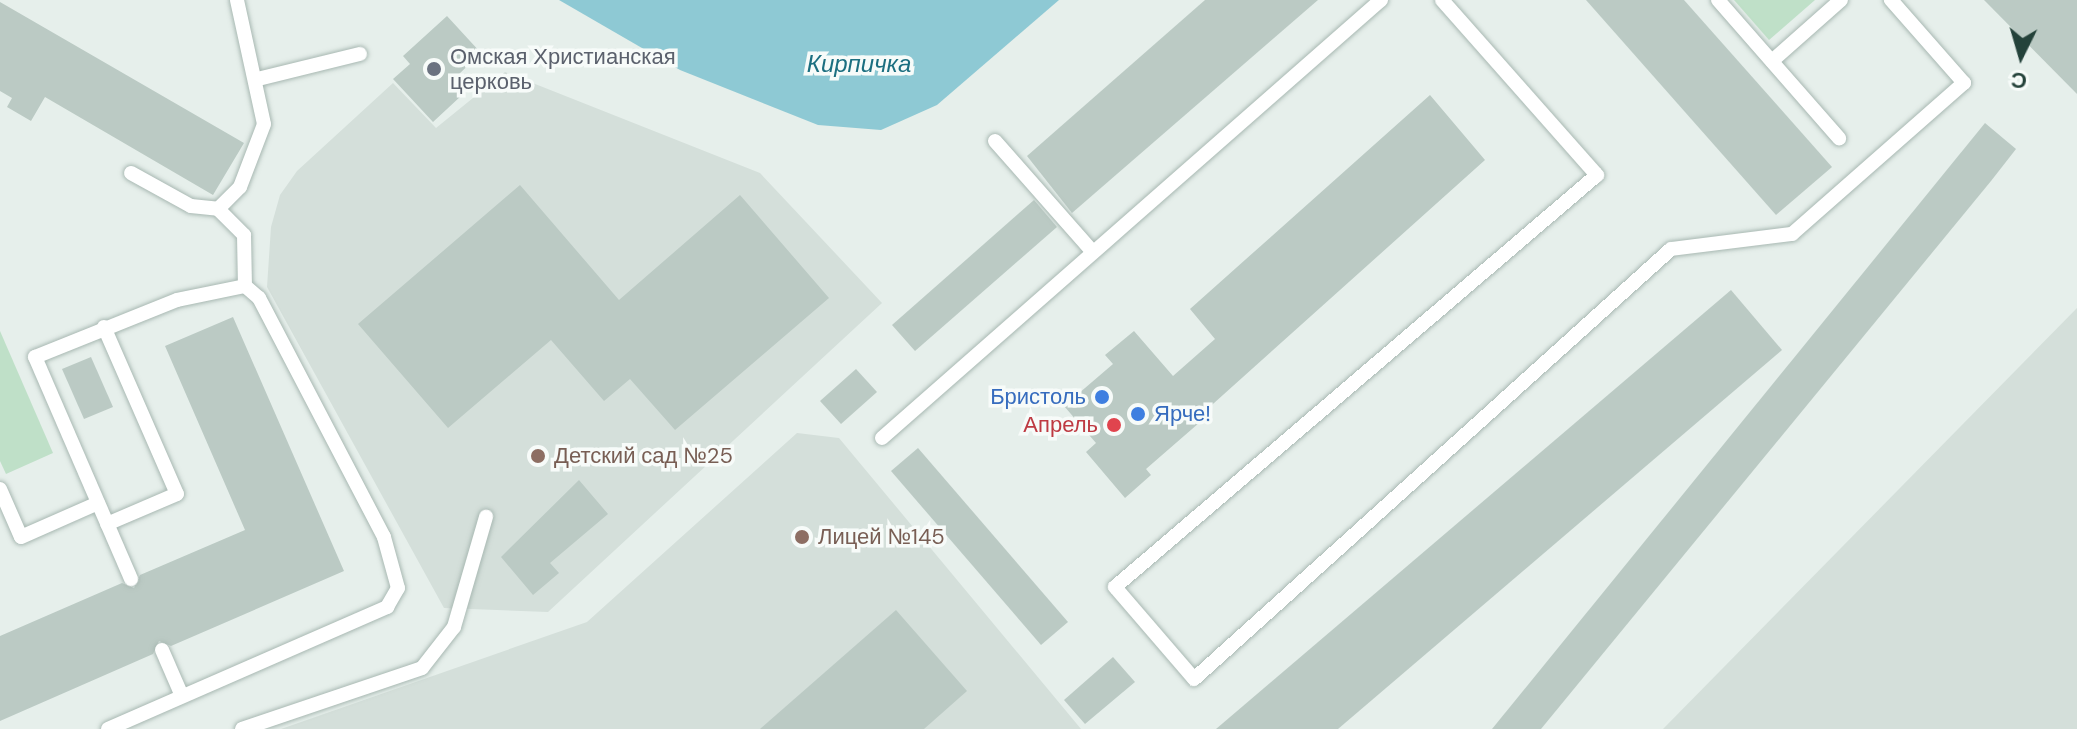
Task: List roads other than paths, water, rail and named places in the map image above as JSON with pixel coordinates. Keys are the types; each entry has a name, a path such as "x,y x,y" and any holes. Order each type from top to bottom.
{"lane":[{"path":"218,209 240,187 258,149 264,124 258,79 237,0"},
{"path":"882,438 1381,0"},
{"path":"1442,0 1597,175 1115,587 1194,679 1671,249 1792,234 1964,83 1891,0"},
{"path":"1718,0 1839,138"},
{"path":"1772,61 1841,0"},
{"path":"258,79 360,54"},
{"path":"995,141 1093,252"},
{"path":"131,173 191,206 218,209 244,235 245,286"},
{"path":"117,727 387,607 398,588 384,537 259,298 245,286 226,285 104,327 35,357 131,579"},
{"path":"104,327 177,494 107,524"},
{"path":"0,489 21,537 98,503"},
{"path":"242,729 422,668 454,627 486,517"},
{"path":"162,650 182,696"}],"water":[{"name":"Кирпичка","path":"559,0 1059,0 937,105 881,130 818,125 680,70"}],"place":[{"name":"Омская Христианская церковь","path":"434,69"},
{"name":"Бристоль","path":"1102,397"},
{"name":"Ярче!","path":"1138,414"},
{"name":"Апрель","path":"1114,425"},
{"name":"Детский сад №25","path":"538,456"},
{"name":"Лицей №145","path":"802,537"}]}
